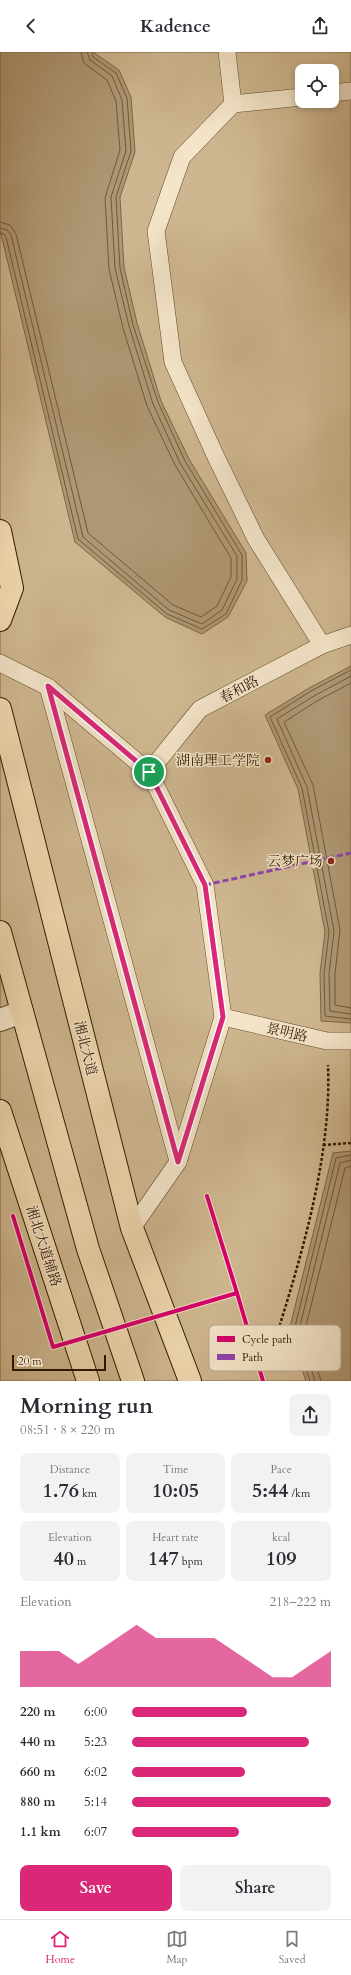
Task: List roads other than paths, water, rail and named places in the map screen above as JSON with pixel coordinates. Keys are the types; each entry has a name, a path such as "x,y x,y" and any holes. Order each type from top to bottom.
{"main road":[{"path":"0,530 12,588 0,620"},
{"name":"湘北大道","path":"0,710 132,1228 190,1381"},
{"path":"0,932 88,1249 132,1381"},
{"name":"湘北大道辅路","path":"0,1111 88,1381"}],"street":[{"path":"0,1020 22,1012"}],"lane":[{"path":"227,52 233,104"},
{"path":"339,92 351,91"},
{"path":"295,97 233,104 182,157 156,231 173,362 216,457 256,538 322,645"},
{"name":"春和路","path":"149,772 200,709 322,645 351,635"},
{"path":"0,663 48,686 149,772 205,885 223,1017 178,1162 132,1228"},
{"path":"48,686 178,1162"},
{"name":"景明路","path":"223,1017 327,1041 351,1041"}],"water":[{"path":"0,52 93,52 119,70 131,97 135,152 120,197 124,267 137,323 161,401 189,459 246,553 247,581 228,617 202,634 165,617 75,542 0,230"},
{"name":"云梦广场","path":"351,666 351,1023 321,1021 320,973 325,932 298,789 265,715 309,688"},
{"path":"351,1151 351,1381 306,1381 303,1371 341,1371 341,1325 290,1325 333,1153"}],"place":[{"name":"湖南理工学院","path":"268,760"},
{"name":"云梦广场","path":"331,861"}]}
